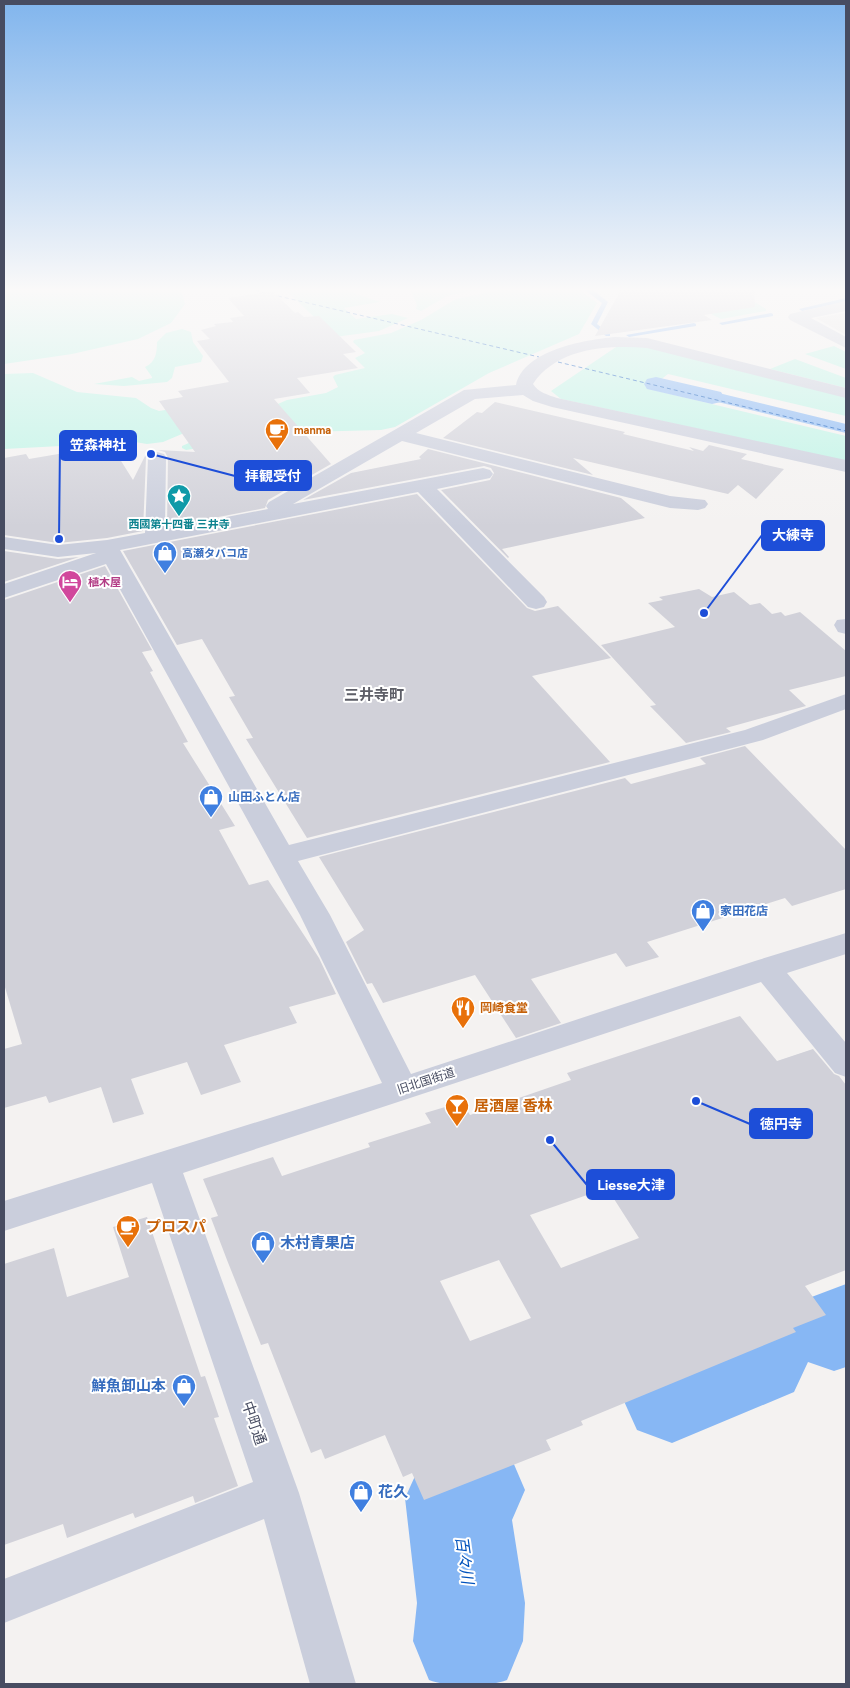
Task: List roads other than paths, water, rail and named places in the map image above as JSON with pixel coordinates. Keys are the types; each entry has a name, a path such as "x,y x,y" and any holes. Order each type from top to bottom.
{"street":[{"path":"535,369 529,374 524,384 527,390 533,395 552,402 846,466"},
{"path":"749,369 846,394"},
{"path":"257,516 470,394 527,390"},
{"path":"401,435 670,502 698,504"},
{"path":"155,537 157,458"},
{"path":"4,591 110,551 155,537 483,474"},
{"path":"422,485 536,602"},
{"path":"4,543 58,551 110,551"},
{"path":"110,551 315,915 402,1089"},
{"path":"282,856 754,735 846,701"},
{"name":"旧北国街道","path":"4,1216 402,1089 846,943"},
{"path":"766,968 846,1065"},
{"name":"中町通","path":"163,1165 278,1494 333,1684"},
{"path":"4,1601 278,1494"}],"water":[{"path":"665,380 846,424 846,433 656,387"}],"waterway":[{"path":"656,384 712,397"},
{"name":"百々川","path":"834,1330 846,1325"},
{"name":"百々川","path":"672,1399 760,1362"},
{"name":"百々川","path":"468,1641 471,1603 457,1498 474,1490"}],"place":[{"name":"manma","path":"277,451"},
{"name":"拝観受付","path":"151,454"},
{"name":"西國第十四番 三井寺","path":"179,517"},
{"name":"笠森神社","path":"59,539"},
{"name":"高瀬タバコ店","path":"165,574"},
{"name":"植木屋","path":"70,603"},
{"name":"大練寺","path":"704,613"},
{"name":"山田ふとん店","path":"211,818"},
{"name":"家田花店","path":"703,932"},
{"name":"岡崎食堂","path":"463,1029"},
{"name":"徳円寺","path":"696,1101"},
{"name":"居酒屋 香林","path":"457,1127"},
{"name":"Liesse大津","path":"550,1140"},
{"name":"プロスパ","path":"128,1248"},
{"name":"木村青果店","path":"263,1264"},
{"name":"鮮魚卸山本","path":"184,1407"},
{"name":"花久","path":"361,1513"}],"district":[{"name":"三井寺町","path":"374,695"}]}
